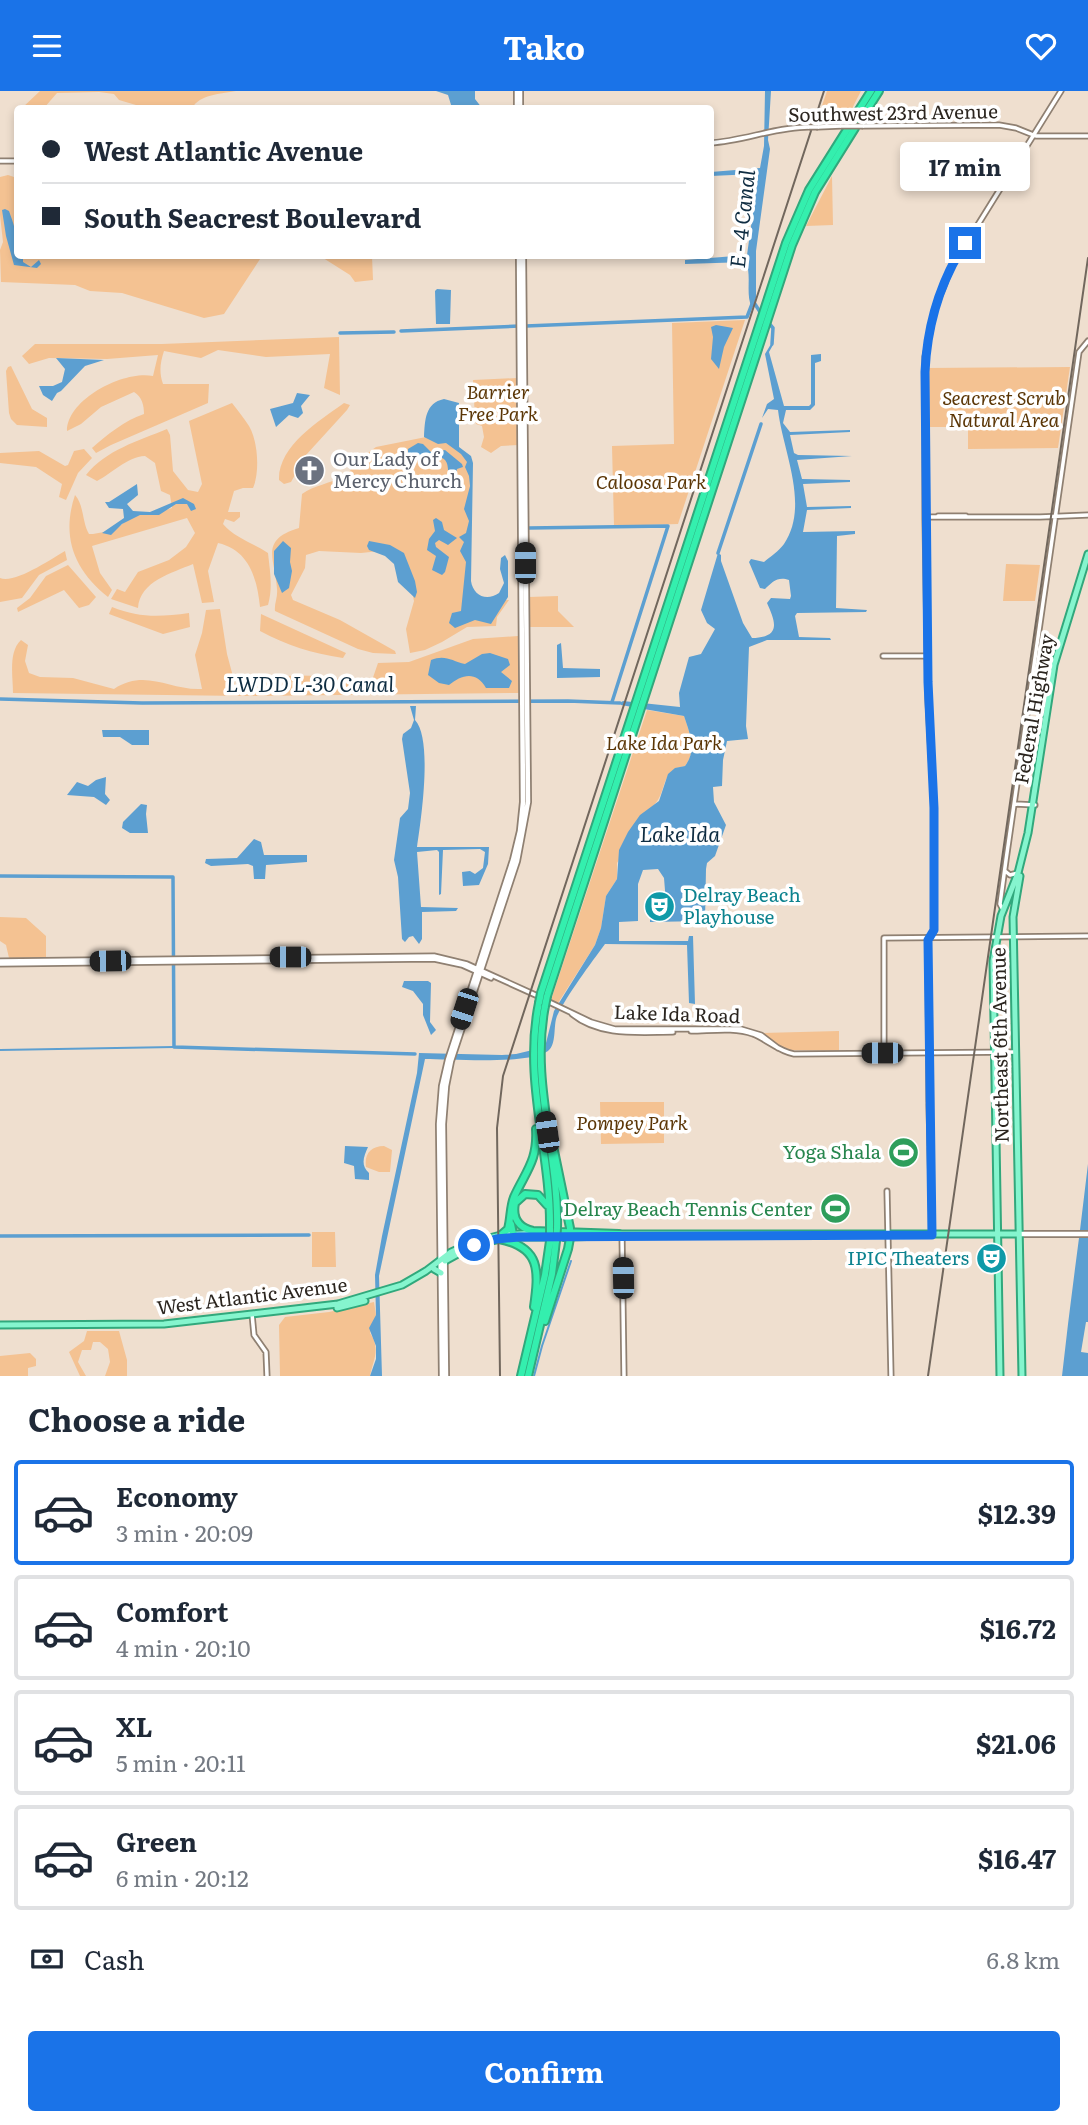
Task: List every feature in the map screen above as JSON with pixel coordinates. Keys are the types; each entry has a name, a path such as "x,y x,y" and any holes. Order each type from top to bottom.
{"highway":[{"path":"852,126 870,91"},
{"path":"522,1376 533,1341 529,1331 537,1282 536,1265 523,1247 500,1237 508,1229 514,1198 535,1153 536,1045 544,1000 800,209 814,181 878,91"},
{"path":"528,1376 553,1241 555,1197 536,1063"},
{"path":"542,1094 568,1215 568,1249"},
{"path":"536,1103 554,1228"},
{"path":"554,1228 543,1198 530,1193 519,1198 514,1206 515,1215 524,1228 568,1234 593,1231"},
{"path":"568,1215 577,1228 621,1235"},
{"path":"510,1219 516,1235"},
{"path":"533,1341 540,1338 568,1249 572,1241 579,1237"}],"main road":[{"path":"444,1376 442,1190 444,1104 450,1061 515,860 528,802 521,259"},
{"name":"Federal Highway","path":"1045,731 1051,687 1064,632 1086,563"},
{"name":"Federal Highway","path":"1025,857 1052,676 1086,563"},
{"name":"Federal Highway","path":"1000,1376 994,937 1018,873 1034,805"},
{"name":"Northeast 6th Avenue","path":"1022,1376 1013,912 1025,857"},
{"path":"1008,897 1009,903 1014,901"},
{"path":"1003,909 1009,907 1013,912"},
{"name":"West Atlantic Avenue","path":"568,1234 579,1237 621,1235"},
{"path":"1020,1234 1088,1234"},
{"name":"West Atlantic Avenue","path":"381,1294 474,1245 516,1235 1020,1234"},
{"path":"443,1261 443,1298"},
{"name":"West Atlantic Avenue","path":"0,1326 156,1324 309,1309 381,1294 411,1284 443,1261"},
{"path":"434,1269 441,1273"}],"street":[{"path":"932,1235 928,940 933,937 934,930 934,808 928,656 925,372 933,317 956,258 1061,91"},
{"name":"Southwest 23rd Avenue","path":"714,142 771,130 852,126 1000,125 1014,127 1034,136 1088,136"},
{"path":"1003,909 1000,904 1079,352 1088,341"},
{"path":"926,517 1088,515"},
{"path":"883,656 928,656"},
{"path":"1014,804 1034,805"},
{"path":"1005,871 1010,875 1018,873"},
{"path":"884,1053 884,937 1088,936"},
{"name":"Lake Ida Road","path":"393,957 453,962 479,971"},
{"path":"434,959 441,957"},
{"name":"Lake Ida Road","path":"0,963 441,957 479,971 572,1014 620,1029 736,1030 761,1035 778,1048 796,1054 1016,1052"},
{"path":"887,1191 891,1376"},
{"path":"621,1235 624,1376"},
{"path":"252,1316 254,1335 266,1352 267,1376"}],"green space":[{"path":"40,91 236,91 206,97 194,105 136,105 119,100 114,94 99,92 57,93 47,105 25,105"},
{"path":"827,91 861,91 846,118 835,122 816,123"},
{"path":"832,176 833,225 806,226"},
{"path":"0,177 14,177 14,259 260,259 224,314 204,318 122,293 90,291 75,285 1,282 0,250 3,242"},
{"path":"325,259 372,259 373,280 355,282 350,275"},
{"name":"Caloosa Park","path":"745,320 678,524 614,526 612,446 674,444 672,323"},
{"path":"339,337 340,395 324,388 330,354 266,357 218,350 201,358 164,351 160,368 163,384 209,384 208,403 96,453 92,448 104,438 123,424 144,414 142,401 134,392 101,407 81,424 67,431 76,408 99,389 113,382 141,375 153,376 158,355 107,359 49,358 29,364 22,356 35,344 162,344"},
{"path":"11,366 32,409 47,418 47,427 17,425 11,419 6,371"},
{"name":"Seacrest Scrub Natural Area","path":"1070,367 1058,448 968,449 968,427 928,427 927,368"},
{"name":"Barrier Free Park","path":"518,378 519,445 501,446 491,453 481,447 484,437 482,426 476,424 475,419 473,380"},
{"path":"232,403 252,432 257,474 253,488 234,491 228,512 240,512 240,517 234,522 225,519 223,524 239,537 268,553 271,586 268,605 260,607 254,576 244,559 229,547 218,543 208,571 214,602 202,603 193,564 158,579 144,591 138,608 111,599 117,589 125,592 138,572 169,560 186,547 195,533 187,518 92,546 100,573 112,590 108,597 87,576 73,552 69,525 75,495 89,534 93,534 115,530 132,516 172,508 170,495 161,491 155,463 145,456 126,463 97,481 86,475 113,453 167,429 170,435 173,471 188,490 198,492 202,484 189,421"},
{"path":"344,403 350,405 347,410 306,455 291,482 284,484 279,480 280,468 293,445 312,426"},
{"path":"431,436 454,447 464,455 470,465 469,596 479,601 509,600 497,617 496,626 467,627 425,650 410,653 406,629 414,601 407,569 380,551 319,551 306,555 305,568 291,595 293,600 340,620 396,654 358,649 275,611 277,592 272,551 278,538 299,528 302,494 343,476 376,447"},
{"path":"84,449 92,458 78,473 66,500 59,497 62,484 36,467 0,463 0,453 39,451 65,466 74,451"},
{"path":"65,551 67,560 39,575 22,598 0,602 0,578 7,579 23,574"},
{"path":"1006,564 1040,565 1035,601 1003,601"},
{"path":"68,565 96,597 89,605 79,608 64,590 18,612 17,608 30,598 46,576"},
{"path":"558,596 558,611 574,627 529,627 529,597"},
{"path":"112,607 150,616 189,613 190,627 163,634 109,614"},
{"path":"220,609 227,654 235,684 240,687 250,687 284,677 309,676 342,679 347,681 352,692 368,692 378,663 409,662 473,639 518,636 519,693 243,696 13,693 14,651 21,640 28,645 25,661 29,673 40,677 73,678 114,689 137,680 147,680 202,689 195,655 206,610"},
{"path":"261,614 346,653 343,658 320,654 270,636 260,631"},
{"name":"Lake Ida Park","path":"647,710 684,716 691,742 691,754 685,766 671,772 667,777 661,795 617,863 617,879 606,896 601,928 595,945 558,1003 551,1000"},
{"path":"0,917 26,918 46,936 46,958 9,958 6,945 0,941"},
{"path":"839,1031 839,1051 787,1050 760,1033"},
{"name":"Pompey Park","path":"600,1102 664,1102 664,1143 601,1144"},
{"path":"384,1146 392,1150 390,1172 379,1172 366,1167 369,1152 375,1147"},
{"path":"312,1232 335,1232 336,1267 312,1267"},
{"path":"374,1302 376,1315 370,1333 376,1349 370,1376 280,1376 279,1325 285,1317 329,1312"},
{"path":"87,1331 119,1331 127,1360 127,1376 105,1376 110,1362 108,1349 100,1342 93,1342 91,1350 82,1350 78,1362 86,1376 80,1376 69,1352 84,1341"},
{"path":"30,1353 36,1359 36,1366 28,1368 28,1376 0,1376 0,1356"}],"water":[{"path":"436,91 475,91 475,99 480,105 451,105 448,95"},
{"path":"765,91 771,91 768,140 770,149 756,251 756,298 752,308 746,262 685,264 685,260 747,255 758,176 714,176 714,172 760,168 764,146"},
{"path":"2,210 9,211 14,226 14,259 23,259 23,262 31,267 39,260 41,264 37,268 14,265"},
{"path":"437,289 451,290 450,324 436,324"},
{"path":"716,325 733,328 724,347 719,369 711,359 711,327"},
{"name":"Lake Ida","path":"771,344 773,345 769,352 784,406 811,404 811,355 821,354 821,361 815,363 815,405 810,410 786,410 783,423 790,432 850,430 790,435 794,453 798,455 852,456 797,460 802,479 850,480 803,484 807,507 851,508 807,510 803,532 855,531 855,534 837,536 836,608 867,610 797,613 795,616 799,637 831,640 767,640 749,647 746,726 748,739 727,741 722,786 713,787 714,802 726,825 715,856 707,863 705,921 650,922 650,918 667,915 664,878 658,869 643,870 638,884 638,921 619,922 619,941 688,941 689,936 693,936 695,1004 689,1003 687,945 605,944 561,1008 556,1020 553,1044 548,1051 508,1060 425,1059 379,1276 382,1376 370,1376 376,1359 376,1346 369,1328 376,1315 375,1275 419,1053 502,1055 545,1047 554,1011 595,945 601,928 606,896 617,879 619,850 640,815 659,801 668,774 675,768 685,766 691,754 691,742 684,716 620,703 623,701 680,707 679,693 689,657 701,654 715,629 707,623 701,610 718,553 721,555 743,623 752,638 768,635 774,628 767,603 771,598 790,599 789,580 778,579 765,589 760,588 749,562 751,559 764,562 782,547 795,513 793,478 778,410 768,409 762,418 767,404 774,399 765,354"},
{"path":"56,358 104,360 85,366 52,401 43,395 39,386 53,386 62,382 65,369"},
{"path":"297,393 310,395 301,406 303,413 298,418 289,415 276,427 270,409 293,403"},
{"path":"444,399 459,403 459,447 471,456 473,463 471,581 474,590 485,597 499,593 504,583 500,569 501,558 505,555 508,561 508,597 491,624 475,620 455,628 449,623 452,613 461,611 466,562 460,551 464,542 459,537 466,533 469,521 464,509 470,486 465,467 467,462 461,454 446,443 438,444 424,437 430,408"},
{"path":"418,443 432,453 445,450 462,464 463,467 457,469 455,482 448,478 447,463 444,459 417,459 408,453 408,449"},
{"path":"137,484 138,495 127,504 133,511 150,512 183,498 194,504 196,509 191,511 187,504 176,504 159,515 140,515 122,524 111,535 102,533 124,518 123,509 109,508 105,502"},
{"path":"436,518 442,522 444,530 457,538 448,545 439,540 435,543 436,547 449,557 442,575 432,570 436,556 427,550 429,539 435,531 433,520"},
{"path":"283,541 291,548 292,571 289,588 282,593 274,574 274,551"},
{"path":"369,541 390,545 404,553 415,581 415,598 398,582 394,564 385,556 369,550"},
{"path":"561,643 563,668 600,669 600,677 557,678 557,645"},
{"path":"490,653 508,659 510,665 501,672 512,681 509,688 486,688 478,679 468,676 449,685 439,683 428,675 431,660 436,658 465,664 482,654"},
{"path":"410,706 416,706 415,720 420,730 425,761 417,847 489,847 488,864 479,885 463,886 462,872 470,871 475,874 483,868 485,852 480,849 443,850 439,895 439,852 417,852 421,907 458,908 456,911 422,912 422,939 419,944 413,936 405,942 402,939 398,877 394,860 400,818 408,809 410,793 402,739 414,720"},
{"path":"102,730 149,730 149,745 132,745 120,737 103,737"},
{"path":"106,777 105,794 110,800 106,805 94,797 67,795 77,782 88,786"},
{"path":"141,804 147,805 148,833 130,833 122,828 123,822"},
{"path":"254,839 261,842 264,855 307,855 307,862 266,865 265,879 254,879 253,866 248,864 211,866 205,863 206,859 237,858"},
{"path":"404,981 431,983 430,1022 436,1030 431,1035 423,1015 423,1004 413,991 402,987"},
{"path":"345,1146 368,1147 364,1164 369,1180 355,1179 354,1166 344,1163"},
{"path":"1088,1164 1088,1322 1081,1352 1088,1353 1088,1376 1062,1376 1079,1238 1082,1235 1080,1230"}],"waterway":[{"name":"E - 4 Canal","path":"753,301 762,315"},
{"path":"526,326 747,317 752,304"},
{"name":"E - 4 Canal","path":"767,321 773,328 772,344"},
{"path":"401,331 519,326"},
{"path":"340,333 394,332"},
{"path":"718,553 761,424"},
{"path":"529,528 668,526 612,702"},
{"name":"LWDD L-30 Canal","path":"0,699 142,703 620,703"},
{"path":"0,876 173,877 174,1047 415,1054"},
{"path":"0,1050 174,1047"},
{"path":"0,1236 309,1235"},
{"path":"534,1376 571,1261"}],"railway":[{"path":"500,1376 497,1128 503,1076 824,91"},
{"path":"928,1376 1088,258"}],"place":[{"name":"Our Lady of Mercy Church","path":"310,470"},
{"name":"Delray Beach Playhouse","path":"660,906"},
{"name":"Yoga Shala","path":"904,1152"},
{"name":"Delray Beach Tennis Center","path":"835,1209"},
{"name":"IPIC Theaters","path":"992,1258"}],"route":[{"path":"474,1245 519,1237 932,1235 928,940 934,930 934,808 928,682 925,360 937,303 951,268 965,243"}]}
